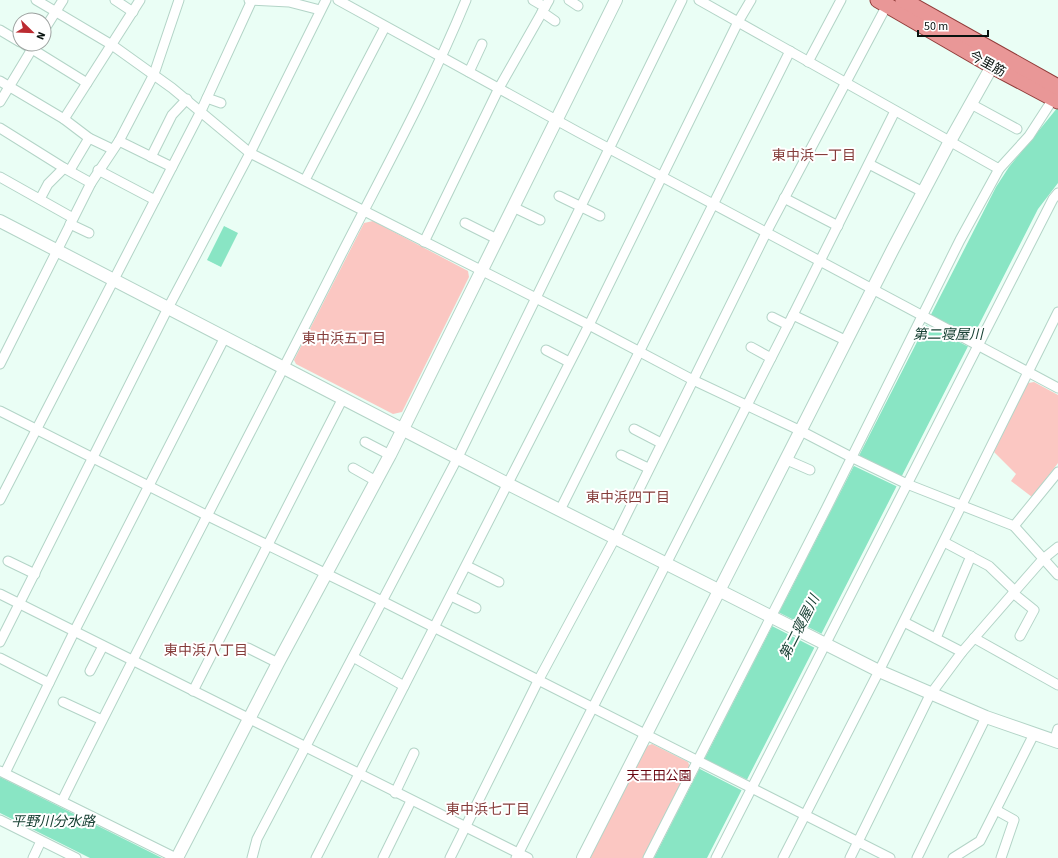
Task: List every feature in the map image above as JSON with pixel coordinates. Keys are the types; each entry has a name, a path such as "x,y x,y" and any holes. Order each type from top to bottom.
{"main road":[{"name":"今里筋","path":"903,0 996,61 1056,96"},
{"name":"今里筋","path":"882,3 996,61"}],"street":[{"path":"36,0 112,45 154,74 201,111 250,153 306,180 535,299 589,325 693,380 904,482 962,507 1014,526 1058,575"},
{"path":"52,17 63,0"},
{"path":"115,0 134,12"},
{"path":"64,119 134,12 140,0"},
{"path":"0,364 91,183 118,141 154,74 179,0"},
{"path":"0,500 201,111 251,0 289,1 320,10"},
{"path":"0,642 168,308 250,153 326,0"},
{"path":"338,0 557,120 1058,388"},
{"path":"62,801 102,720 285,367 442,57 466,0"},
{"path":"533,0 545,6 555,21"},
{"path":"569,0 578,6"},
{"path":"225,337 150,486 2,772 177,858 278,663 390,455 616,0"},
{"path":"252,858 257,839 458,457 682,0"},
{"path":"699,0 999,169"},
{"path":"316,858 360,775 434,627 467,566 589,325 738,22 751,0"},
{"path":"808,62 841,0"},
{"path":"450,858 538,681 615,538 648,468 767,231 845,82 882,3"},
{"path":"424,242 500,88 545,6"},
{"path":"306,180 385,27"},
{"path":"0,30 12,37"},
{"path":"469,72 482,44"},
{"path":"0,102 28,52"},
{"path":"40,52 87,83"},
{"path":"560,510 638,352 790,52"},
{"path":"584,858 923,192 950,141 996,61"},
{"path":"0,81 64,119 89,138 112,149"},
{"path":"648,858 699,762 854,458 925,317 960,240 999,169 1028,136 1056,96"},
{"path":"207,98 222,103"},
{"path":"151,157 172,115 187,100"},
{"path":"971,104 1017,129"},
{"path":"517,856 592,707 667,564 895,111"},
{"path":"0,128 91,183"},
{"path":"40,199 48,184 67,169 89,138"},
{"path":"118,141 172,168"},
{"path":"869,164 923,192"},
{"path":"98,170 155,200"},
{"path":"0,177 40,199 89,233"},
{"path":"559,196 600,216"},
{"path":"784,198 838,226"},
{"path":"716,858 749,786 975,343 1056,198"},
{"path":"513,207 540,220"},
{"path":"465,223 497,239"},
{"path":"1,224 113,279 403,428 508,484 823,642 879,672 986,717 1056,742 1058,729"},
{"path":"783,858 879,672 1058,312"},
{"path":"793,315 847,341"},
{"path":"772,318 788,325"},
{"path":"751,347 771,358"},
{"path":"546,350 569,362"},
{"path":"193,691 343,398"},
{"path":"0,411 208,516 434,627 699,762 806,814 890,858"},
{"path":"634,429 661,443"},
{"path":"365,442 390,455"},
{"path":"621,455 648,468"},
{"path":"787,460 810,470"},
{"path":"353,468 376,481"},
{"path":"1014,526 1056,478"},
{"path":"944,542 989,566 1034,610 1020,636"},
{"path":"850,858 930,694 962,652 1014,592 1043,559 1058,547"},
{"path":"936,638 972,556"},
{"path":"8,561 35,574"},
{"path":"467,566 499,582"},
{"path":"0,594 306,746 517,856 528,858"},
{"path":"451,596 476,608"},
{"path":"904,622 962,652"},
{"path":"974,638 1058,685"},
{"path":"90,671 103,646"},
{"path":"248,648 278,663"},
{"path":"353,657 404,686"},
{"path":"0,658 49,683"},
{"path":"63,702 102,720"},
{"path":"917,858 986,717"},
{"path":"953,858 980,841 1034,734"},
{"path":"395,792 414,753"},
{"path":"383,858 411,801"},
{"path":"996,810 1014,820 1001,858"},
{"path":"1,822 76,858"},
{"path":"33,858 41,841"}],"green space":[{"path":"373,221 468,271 469,277 402,412 393,414 296,364 294,360 364,223"},
{"path":"1034,382 1058,395 1058,463 1032,497 1011,481 1016,474 994,452 1028,383"},
{"name":"天王田公園","path":"652,744 688,762 690,767 643,858 590,858 647,746"}],"water":[{"name":"第二寝屋川","path":"1058,107 1058,183 1038,209 707,858 654,858 996,187 1009,167"},
{"path":"224,226 238,233 221,267 207,260"},
{"name":"平野川分水路","path":"0,777 162,858 90,858 0,813"}],"pier":[{"path":"929,314 974,337 969,347 924,324"},
{"path":"857,455 903,477 898,487 852,465"},
{"path":"778,612 822,634 815,648 770,625"},
{"path":"703,758 748,780 743,791 698,768"}],"district":[{"name":"東中浜一丁目","path":"814,155"},
{"name":"東中浜五丁目","path":"344,338"},
{"name":"東中浜四丁目","path":"628,497"},
{"name":"東中浜八丁目","path":"206,650"},
{"name":"東中浜七丁目","path":"488,809"}]}
